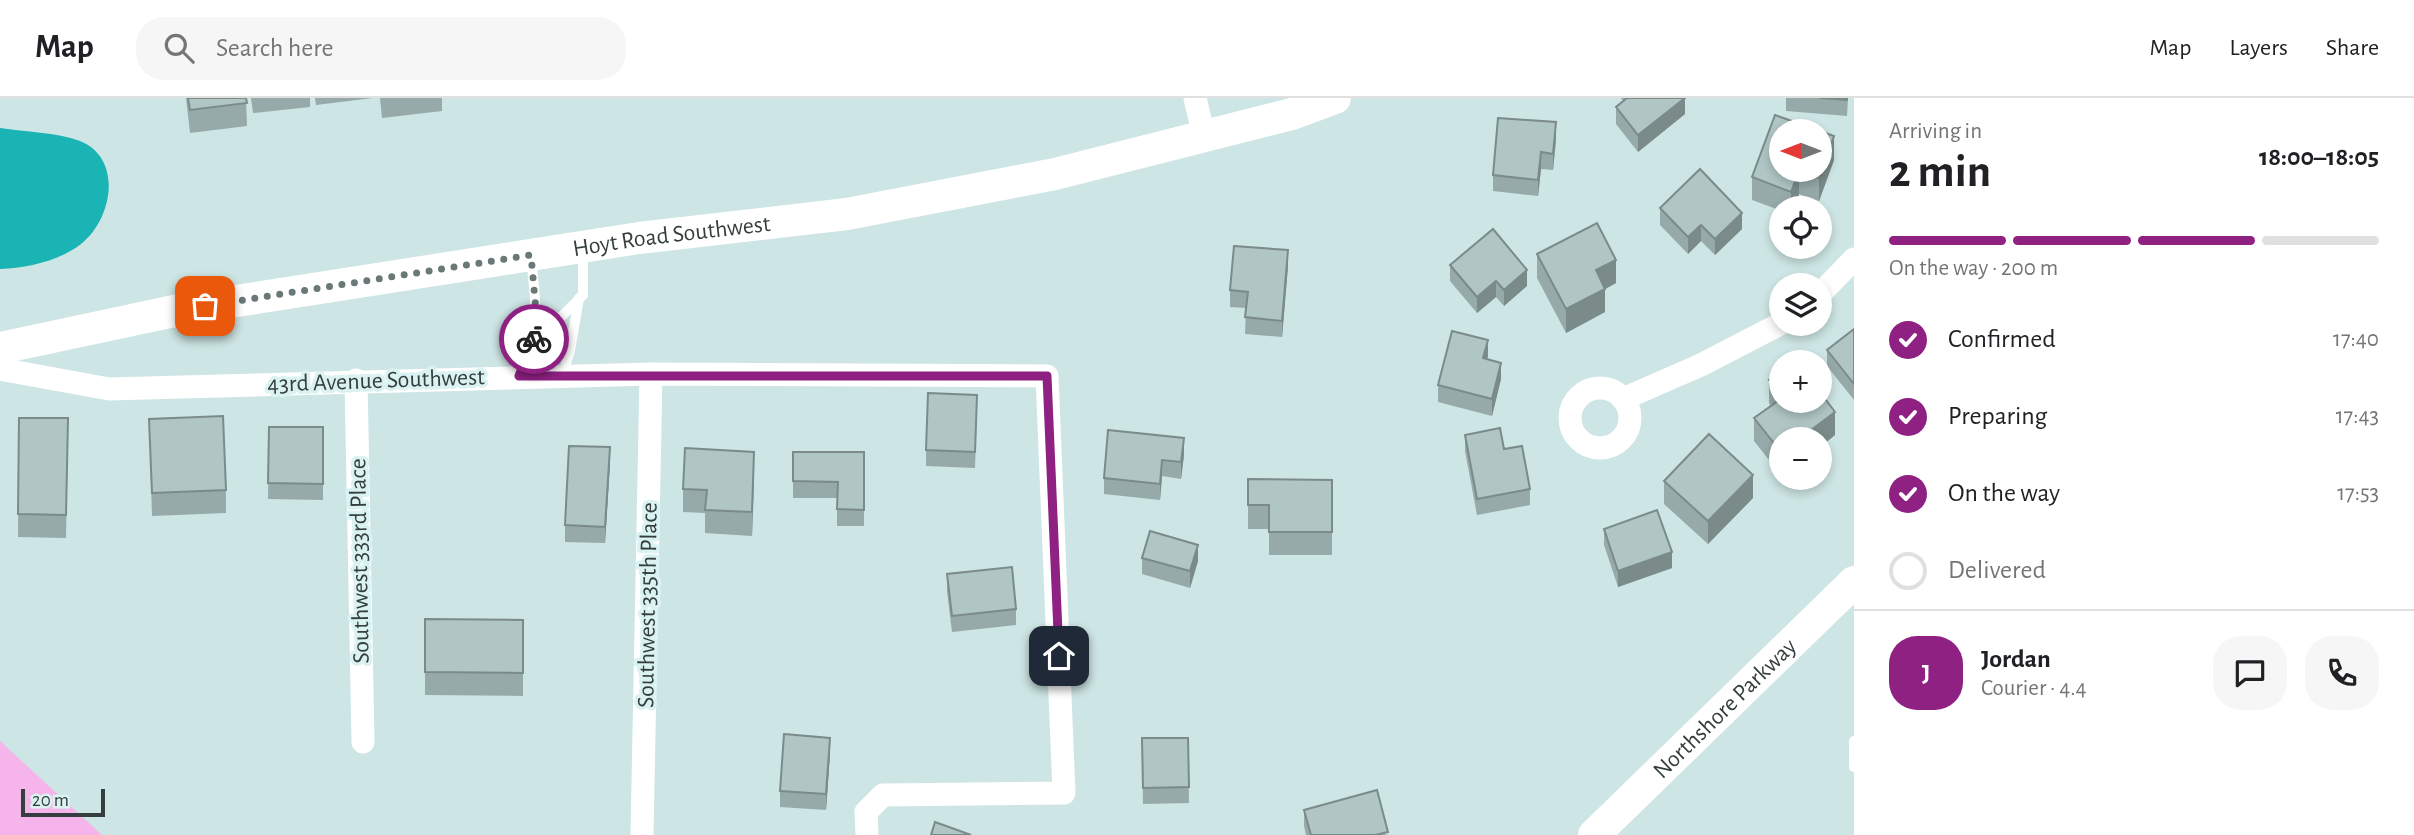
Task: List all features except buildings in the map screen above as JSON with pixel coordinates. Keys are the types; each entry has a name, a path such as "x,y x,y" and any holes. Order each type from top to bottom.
{"main road":[{"name":"Hoyt Road Southwest","path":"0,348 179,310 583,247 847,214 1055,174 1292,114 1335,98"},
{"name":"Northshore Parkway","path":"1594,835 1854,582"}],"street":[{"path":"1195,98 1204,136"},
{"path":"1832,282 1854,259"},
{"path":"1623,399 1701,365 1769,330"},
{"name":"43rd Avenue Southwest","path":"0,369 109,388 651,374 1047,376 1064,793 883,795 866,812 867,835"},
{"name":"Southwest 335th Place","path":"642,835 651,374"},
{"name":"Southwest 333rd Place","path":"356,380 363,742"}],"lane":[{"path":"537,322 561,317 583,295 583,247"},
{"path":"519,376 533,349 537,322 531,255"},
{"path":"562,376 570,351 579,298"},
{"path":"1854,741 1854,766"}],"shaded area":[{"path":"0,741 102,835 0,835"}],"water":[{"path":"0,128 71,138 94,150 103,161 109,190 106,206 92,233 81,244 63,255 21,267 0,269"}],"way so far":[{"path":"205,306 531,255 537,322 534,339"}],"route":[{"path":"534,339 533,349 519,376 1047,376 1059,656"}]}
